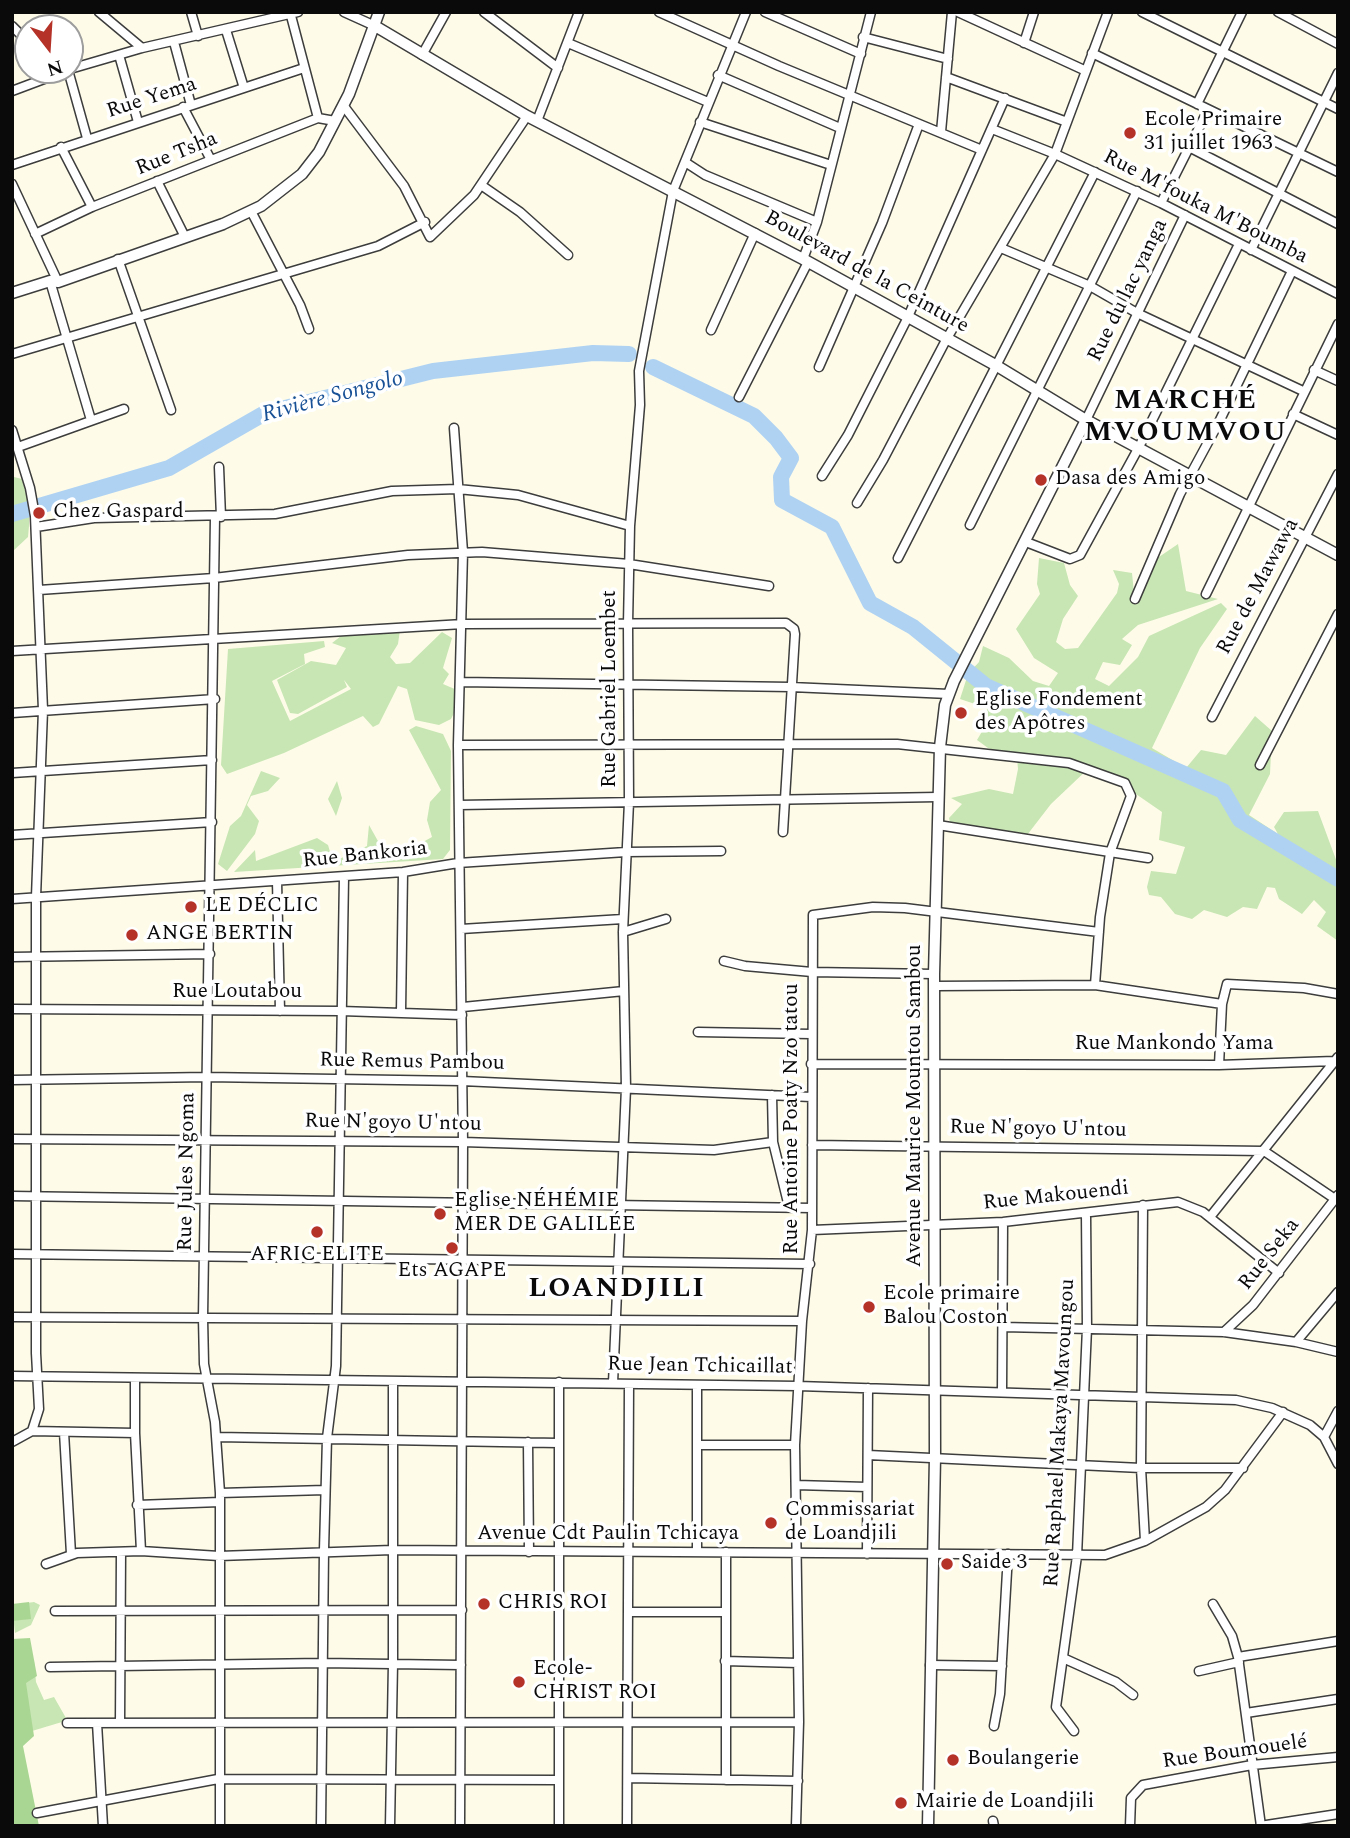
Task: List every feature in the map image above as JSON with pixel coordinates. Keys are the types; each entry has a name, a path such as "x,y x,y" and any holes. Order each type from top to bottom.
{"street":[{"path":"99,12 142,48"},
{"path":"191,12 198,36"},
{"path":"344,12 375,26"},
{"path":"12,293 54,282 251,211 302,174 319,152 343,106 379,12"},
{"path":"422,55 446,12"},
{"path":"484,12 558,68"},
{"path":"343,106 404,186 425,222 430,237 481,185 532,118 558,68 579,12"},
{"path":"659,12 982,150"},
{"name":"Rue Gabriel Loembet","path":"613,1383 625,1088 622,932 629,802 629,564 641,352 673,191 731,43 746,12"},
{"path":"765,12 861,54"},
{"path":"739,397 805,260 871,12"},
{"path":"941,132 952,12"},
{"path":"958,12 1084,70"},
{"path":"1024,43 1034,12"},
{"path":"857,503 883,460 946,340 1055,154 1084,70 1108,12"},
{"path":"1142,12 1338,109"},
{"path":"1197,104 1242,12"},
{"path":"1278,12 1338,44"},
{"path":"84,66 142,48 293,13 317,118 335,121"},
{"name":"Boulevard de la Ceinture","path":"375,26 532,118 805,260 854,290 996,366 1086,421 1338,555"},
{"path":"226,30 244,88"},
{"path":"863,37 948,60"},
{"path":"174,42 187,106 211,160"},
{"path":"568,43 708,102"},
{"path":"1092,54 1338,173"},
{"path":"119,55 138,122"},
{"name":"Rue Yema","path":"12,165 304,68"},
{"path":"1251,250 1338,73"},
{"path":"718,75 841,128"},
{"path":"946,76 1068,122"},
{"path":"73,84 87,138"},
{"path":"822,476 848,435 907,319 1005,98"},
{"path":"1161,203 1208,110"},
{"name":"Rue Tsha","path":"35,233 92,207 317,118"},
{"path":"700,122 831,164"},
{"path":"819,367 854,290 919,124"},
{"name":"Rue M'fouka M'Boumba","path":"992,129 1137,191 1338,294"},
{"path":"61,147 92,207"},
{"path":"1189,147 1338,223"},
{"path":"685,162 705,175 817,222"},
{"path":"898,558 1096,172"},
{"path":"157,181 185,237"},
{"path":"12,184 54,282 67,338 92,420"},
{"path":"481,185 520,212 568,255"},
{"path":"970,525 1137,191"},
{"path":"251,211 309,329"},
{"name":"Rue du lac yanga","path":"1086,421 1185,215"},
{"path":"12,354 139,314 378,246 425,222"},
{"path":"711,330 755,233"},
{"path":"1026,542 1070,558 1080,555 1139,447 1239,244"},
{"path":"1001,248 1090,286 1137,313 1192,336 1303,391"},
{"path":"118,259 171,410"},
{"path":"1135,599 1156,542 1292,271"},
{"path":"1206,594 1338,324"},
{"path":"1314,370 1338,381"},
{"path":"18,447 124,409"},
{"path":"1293,414 1338,435"},
{"name":"Avenue Maurice Mountou Sambou","path":"928,1826 935,1457 934,974 940,747 949,694 954,681 1086,421"},
{"path":"454,428 463,552 458,745 458,863 463,1011 460,1826"},
{"path":"12,429 33,500 35,516 43,710 36,897 38,1417 32,1431"},
{"name":"Rue Jules Ngoma","path":"219,467 214,578 215,699 203,1318 205,1376 216,1437 220,1497 220,1826"},
{"name":"Rue de Mawawa","path":"1212,717 1338,474"},
{"path":"36,527 94,517 218,517 292,512 392,491 458,489 518,495 631,526"},
{"path":"39,590 214,578 408,555 463,552 540,555 629,564 769,586"},
{"path":"1260,765 1338,614"},
{"path":"12,651 463,624 791,625 795,634 783,832"},
{"path":"461,682 791,687 949,694"},
{"path":"12,713 215,699"},
{"path":"458,745 863,743 940,747 1069,762 1125,783 1130,796 1110,853 1095,985"},
{"path":"12,773 212,760"},
{"path":"459,805 938,797"},
{"path":"12,835 212,822"},
{"path":"938,825 1148,858"},
{"name":"Rue Bankoria","path":"12,899 344,877 402,872 458,863 626,852 721,851"},
{"path":"401,1012 402,872"},
{"path":"321,1826 325,1490 337,1318 344,877"},
{"path":"277,881 280,1011"},
{"name":"Rue Antoine Poaty Nzo tatou","path":"796,1826 799,1723 795,1445 802,1321 812,1230 813,915 873,907 936,912"},
{"path":"936,912 1099,932"},
{"path":"461,929 623,919"},
{"path":"622,932 666,919"},
{"path":"12,957 210,954"},
{"path":"724,961 745,966 812,972 934,974"},
{"path":"1219,1065 1224,989 1234,983 1304,988 1338,994"},
{"path":"935,986 1095,985 1222,1004"},
{"name":"Rue Loutabou","path":"12,1009 463,1011 624,991"},
{"path":"698,1032 811,1034"},
{"name":"Rue Mankondo Yama","path":"811,1064 1219,1065 1336,1059"},
{"name":"Rue Mankondo Yama","path":"1210,1217 1336,1059"},
{"name":"Rue Remus Pambou","path":"12,1080 207,1077 462,1081 811,1097"},
{"path":"772,1095 773,1142 789,1207"},
{"name":"Rue N'goyo U'ntou","path":"12,1139 463,1142 725,1150 773,1142"},
{"name":"Rue N'goyo U'ntou","path":"812,1145 1264,1151"},
{"path":"1264,1151 1337,1199"},
{"path":"12,1196 811,1208"},
{"name":"Rue Seka","path":"1224,1332 1253,1305 1337,1199"},
{"name":"Rue Makouendi","path":"812,1230 935,1227 1003,1222 1178,1202 1191,1205 1210,1217 1279,1273"},
{"path":"1143,1205 1140,1468 1145,1541"},
{"name":"Rue Raphael Makaya Mavoungou","path":"1074,1731 1056,1707 1077,1556 1087,1328 1086,1214"},
{"path":"1002,1392 1003,1222"},
{"path":"12,1254 810,1264"},
{"path":"1296,1342 1338,1292"},
{"path":"12,1317 802,1321"},
{"path":"1003,1327 1224,1332 1296,1342 1338,1352"},
{"name":"Rue Jean Tchicaillat","path":"12,1376 205,1376 393,1381 798,1385 1236,1400 1283,1412 1310,1425 1324,1437 1338,1464"},
{"path":"135,1378 137,1506 141,1551"},
{"path":"390,1826 393,1381"},
{"path":"559,1382 559,1826"},
{"path":"627,1826 629,1384"},
{"path":"697,1385 697,1552"},
{"path":"867,1553 868,1388"},
{"path":"1324,1437 1338,1411"},
{"name":"Avenue Cdt Paulin Tchicaya","path":"46,1564 71,1554 141,1551 219,1556 324,1550 1077,1556 1116,1552 1145,1541 1206,1507 1226,1490 1283,1412"},
{"path":"12,1442 32,1431 135,1433"},
{"path":"64,1432 71,1554"},
{"path":"216,1437 558,1443"},
{"path":"528,1442 529,1552"},
{"path":"697,1445 795,1445"},
{"path":"868,1455 1140,1468 1243,1468"},
{"path":"796,1485 866,1486"},
{"path":"137,1506 325,1490"},
{"path":"120,1723 121,1552"},
{"path":"726,1552 723,1722 726,1780"},
{"path":"994,1726 1002,1665 1008,1554"},
{"path":"1213,1604 1232,1636 1238,1660 1261,1826 1338,1814"},
{"path":"55,1611 462,1610"},
{"path":"628,1612 726,1612"},
{"path":"1199,1671 1238,1660 1338,1641"},
{"path":"1063,1658 1116,1682 1133,1695"},
{"path":"725,1661 798,1663"},
{"path":"50,1667 322,1663 461,1665"},
{"path":"930,1665 1002,1665"},
{"path":"1246,1713 1338,1699"},
{"path":"66,1723 461,1723 558,1720 799,1723"},
{"path":"97,1723 103,1826"},
{"name":"Rue Boumouelé","path":"1130,1826 1132,1798 1137,1788 1252,1765 1338,1757"},
{"path":"628,1778 798,1781"},
{"path":"37,1813 218,1779 558,1780"}],"green space":[{"path":"14,477 22,479 29,505 29,526 28,537 12,552"},
{"path":"1178,544 1186,591 1218,599 1138,625 1122,639 1132,645 1120,665 1103,662 1095,679 1109,686 1138,657 1149,636 1221,603 1227,609 1200,648 1152,748 1186,768 1201,750 1226,755 1255,716 1272,731 1270,774 1249,815 1278,834 1274,827 1284,812 1318,811 1338,865 1338,941 1317,926 1326,912 1314,900 1302,914 1279,899 1275,888 1267,887 1257,909 1243,907 1227,917 1204,910 1192,919 1175,914 1161,897 1149,895 1147,887 1151,871 1176,874 1185,847 1159,840 1162,812 1133,792 1130,781 1089,768 1051,804 1024,839 951,828 949,818 962,804 951,798 989,789 1013,794 1018,769 1017,758 988,748 977,740 987,723 987,708 960,699 968,674 979,662 983,646 1009,658 1033,681 1049,686 1058,673 1034,658 1016,629 1040,594 1037,584 1039,558 1064,563 1070,585 1078,596 1063,619 1056,642 1065,649 1078,648 1117,593 1119,584 1113,570 1132,573 1134,593 1156,559"},
{"path":"400,630 398,644 390,657 396,664 410,663 442,632 452,638 443,668 449,674 443,684 464,693 451,719 439,725 415,720 407,689 398,686 379,724 373,727 363,716 284,753 227,774 221,765 228,649 324,641 325,647 304,654 305,664 272,681 290,721 351,689 344,680 347,687 298,714 290,713 277,680 311,661 336,665 346,648 332,643 341,636"},
{"path":"416,726 443,734 451,751 450,850 443,859 234,872 255,850 256,861 317,838 328,845 333,862 367,846 369,825 383,850 412,848 432,837 427,820 430,802 441,790 409,730"},
{"path":"261,771 280,778 268,791 251,796 247,805 259,821 255,834 227,871 218,864 230,826 241,816"},
{"path":"337,781 342,798 336,816 328,799"},
{"path":"29,1602 31,1619 12,1621 12,1604"},
{"path":"34,1602 40,1605 31,1625 15,1633 12,1605"},
{"path":"30,1638 37,1676 26,1683 34,1736 23,1746 39,1826 12,1826 12,1639"},
{"path":"12,1640 34,1660 36,1682 44,1700 54,1697 66,1718 62,1722 12,1737"}],"waterway":[{"name":"Rivière Songolo","path":"12,514 169,468 265,413 433,371 593,353 629,354"},
{"name":"Rivière Songolo","path":"653,367 754,416 776,438 791,458 781,477 782,500 832,527 870,603 913,627 986,686 1223,791 1240,820 1338,879"}],"place":[{"name":"Ecole Primaire 31 juillet 1963","path":"1130,133"},
{"name":"Dasa des Amigo","path":"1041,480"},
{"name":"Chez Gaspard","path":"39,513"},
{"name":"Eglise Fondement des Apôtres","path":"961,713"},
{"name":"LE DÉCLIC","path":"191,907"},
{"name":"ANGE BERTIN","path":"132,935"},
{"name":"Eglise NÉHÉMIE MER DE GALILÉE","path":"440,1214"},
{"name":"AFRIC ELITE","path":"317,1232"},
{"name":"Ets AGAPE","path":"452,1248"},
{"name":"Ecole primaire Balou Coston","path":"869,1307"},
{"name":"Commissariat de Loandjili","path":"771,1523"},
{"name":"Saide 3","path":"947,1564"},
{"name":"CHRIS ROI","path":"484,1604"},
{"name":"Ecole- CHRIST ROI","path":"519,1682"},
{"name":"Boulangerie","path":"953,1760"},
{"name":"Mairie de Loandjili","path":"901,1803"}],"district":[{"name":"MARCHÉ MVOUMVOU","path":"1186,419"},
{"name":"LOANDJILI","path":"617,1291"}]}
